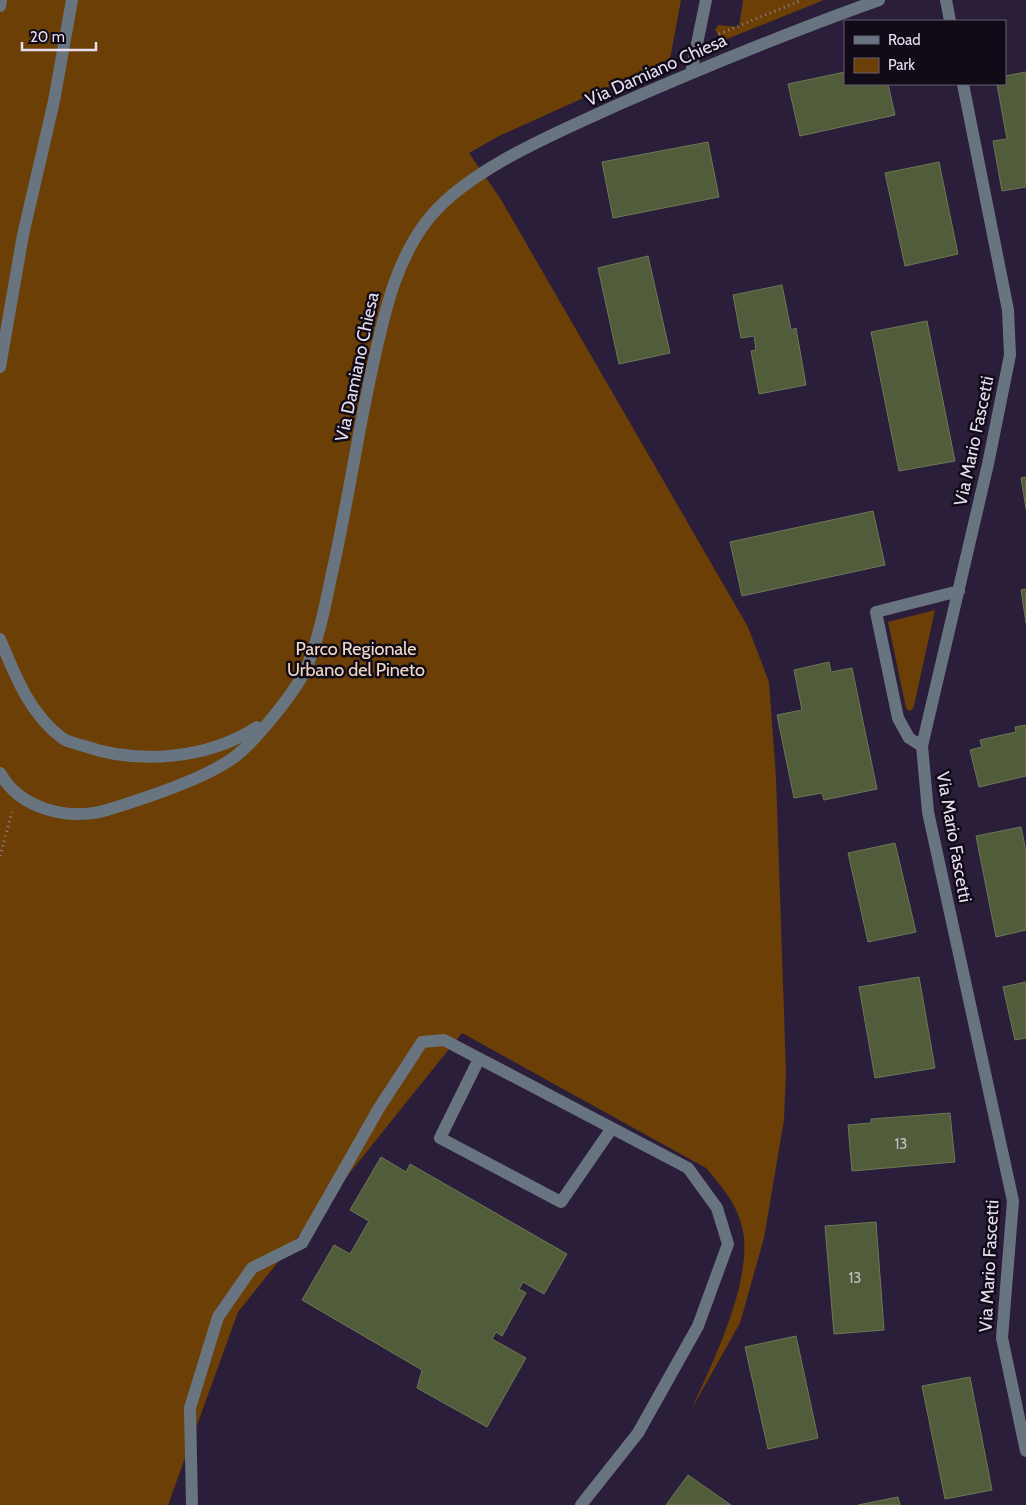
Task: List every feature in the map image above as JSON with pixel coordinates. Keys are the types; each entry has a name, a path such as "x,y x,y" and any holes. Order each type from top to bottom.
{"street":[{"path":"0,6 1,0"},
{"path":"0,367 23,235 54,101 72,0"},
{"path":"691,73 706,0"},
{"name":"Via Damiano Chiesa","path":"17,794 30,803 59,812 98,812 114,808 210,772 238,754 290,696 305,670 316,639 342,528 381,327 393,286 413,241 431,216 467,183 521,151 753,46 879,0"},
{"path":"946,0 950,20"},
{"name":"Via Mario Fascetti","path":"962,85 1008,310 1010,355 1005,386 959,591 922,746 928,812 1013,1201 1002,1338 1026,1451"},
{"path":"922,746 909,738 898,718 876,612 959,591"},
{"name":"Via Damiano Chiesa","path":"0,639 32,708 63,739 96,750 127,755 186,754 213,748 242,737 270,719"},
{"path":"0,773 6,784 17,794"},
{"path":"192,1505 190,1408 218,1316 252,1268 302,1243 379,1108 422,1042 444,1040 688,1168 717,1208 728,1244 698,1326 638,1433 580,1505"},
{"path":"479,1059 440,1138 561,1202 612,1128"}],"path":[{"path":"719,34 802,0"},
{"path":"0,856 17,794"}],"green space":[{"name":"Parco Regionale Urbano del Pineto","path":"0,0 681,0 670,59 499,136 469,153 500,198 748,627 769,682 776,778 786,1071 784,1120 764,1238 740,1323 691,1410 730,1318 743,1267 744,1244 741,1223 731,1201 706,1168 462,1033 238,1312 168,1505 0,1505"},
{"path":"743,0 824,0 727,39 720,38 715,30 718,25 739,27"},
{"path":"935,610 914,706 909,711 906,708 888,622"}],"building":[{"path":"844,72 844,85 888,85 895,115 800,136 788,84"},
{"path":"1026,72 1026,187 1002,191 993,141 1007,139 997,85 1006,85 1006,76"},
{"path":"708,142 719,197 613,218 602,162"},
{"path":"939,162 958,254 905,266 885,173"},
{"path":"648,256 670,353 619,364 598,268"},
{"path":"782,285 791,330 796,328 806,385 759,394 751,351 756,350 754,336 741,338 733,295"},
{"path":"927,321 955,461 899,471 871,332"},
{"path":"1026,477 1026,509 1021,478"},
{"path":"873,511 885,565 742,596 730,542"},
{"path":"1026,589 1026,623 1021,590"},
{"path":"829,662 831,672 852,668 877,789 824,800 822,793 794,798 777,715 802,710 794,670"},
{"path":"1026,725 1026,776 979,787 970,750 982,747 980,740 1016,732 1015,727"},
{"path":"1021,827 1026,851 1026,930 996,937 976,836"},
{"path":"895,843 916,932 868,942 848,853"},
{"path":"919,977 935,1068 875,1078 859,987"},
{"path":"1026,982 1026,1038 1015,1040 1003,987"},
{"path":"950,1113 955,1162 852,1171 848,1125 871,1123 871,1119"},
{"path":"381,1157 406,1172 410,1164 567,1254 544,1294 523,1282 519,1289 526,1293 502,1336 496,1332 492,1339 526,1358 487,1427 417,1388 422,1370 302,1300 334,1245 350,1254 369,1221 350,1210"},
{"path":"876,1222 884,1330 834,1334 825,1226"},
{"path":"796,1336 818,1438 768,1449 745,1347"},
{"path":"970,1377 992,1490 945,1499 922,1386"},
{"path":"688,1475 731,1505 666,1505"},
{"path":"898,1497 900,1505 858,1505"}]}
